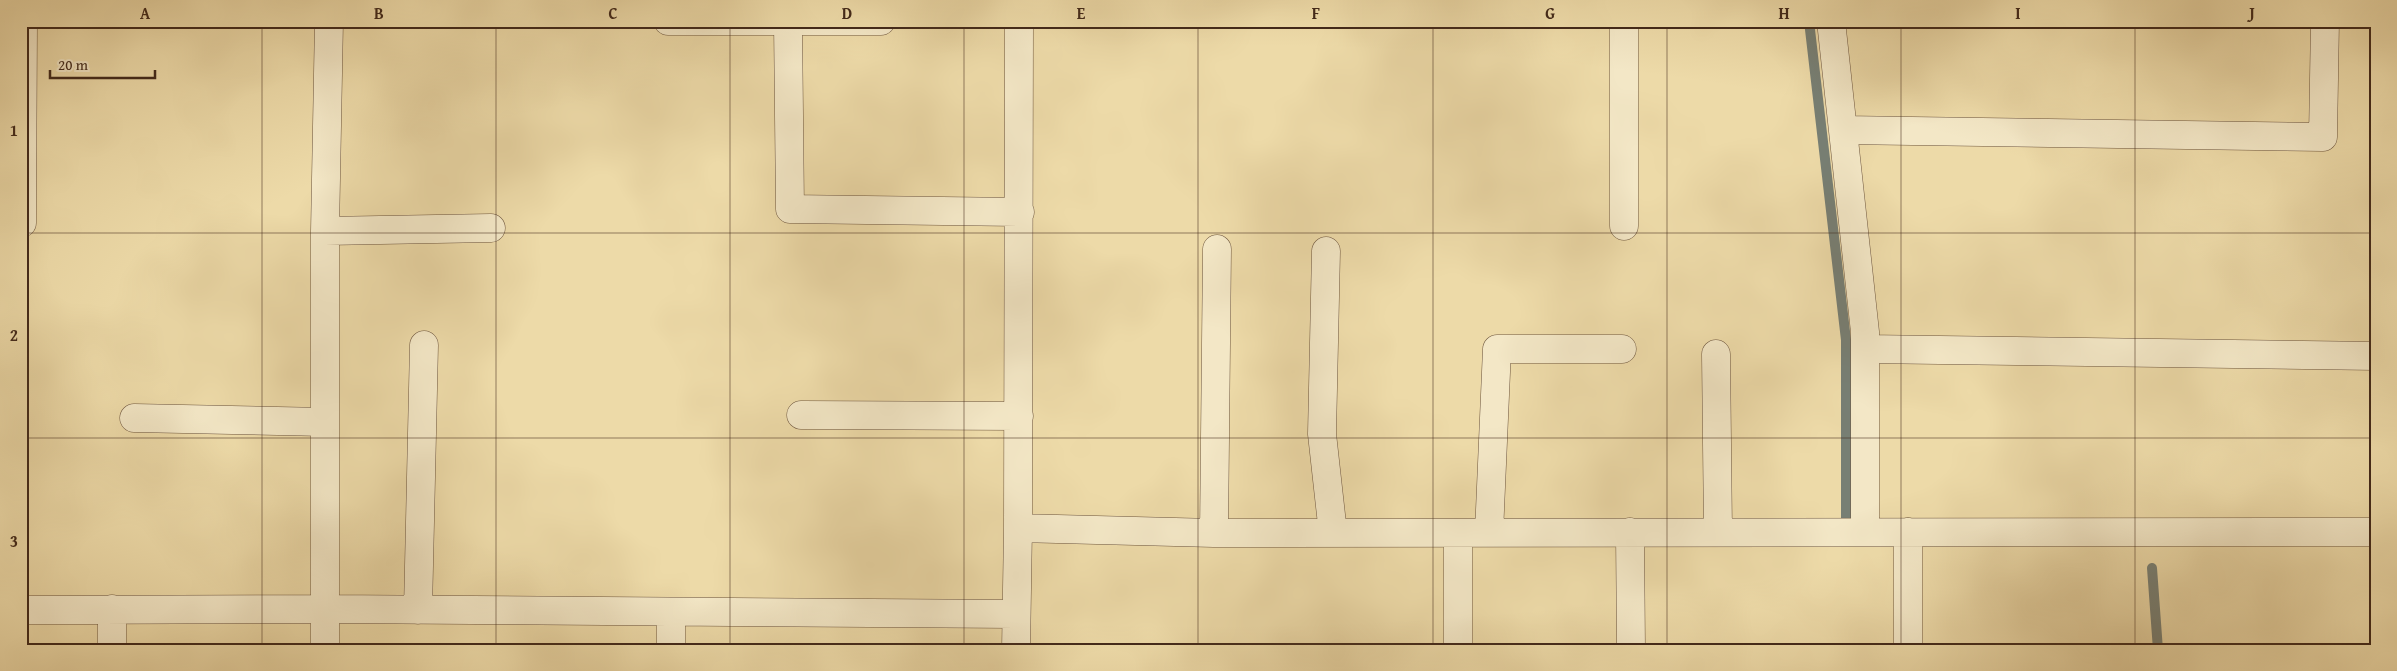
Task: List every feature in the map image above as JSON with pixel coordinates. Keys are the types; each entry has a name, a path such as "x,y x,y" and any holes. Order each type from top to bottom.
{"street":[{"path":"22,223 23,21"},
{"path":"325,650 325,231 329,21"},
{"path":"668,21 881,21"},
{"path":"1016,650 1020,212 1019,21"},
{"path":"1624,21 1624,226"},
{"path":"1831,21 1865,349 1865,532"},
{"path":"1843,130 2323,137 2325,21"},
{"path":"788,22 790,209 1020,212"},
{"path":"325,231 492,228"},
{"path":"1214,533 1217,250"},
{"path":"1326,251 1322,434 1333,533"},
{"path":"418,610 424,345"},
{"path":"1489,533 1497,349 1622,349"},
{"path":"1865,349 2376,356"},
{"path":"1716,354 1718,532"},
{"path":"801,415 1019,416"},
{"path":"134,418 325,422"},
{"path":"1018,528 1214,533 2376,532"},
{"path":"1630,532 1631,650"},
{"path":"1908,532 1908,650"},
{"path":"1458,533 1458,650"},
{"path":"112,609 112,650"},
{"path":"21,610 326,609 1015,614"},
{"path":"671,613 672,650"}],"waterway":[{"path":"1809,21 1846,340 1846,520"},
{"path":"2152,568 2158,650"}]}
